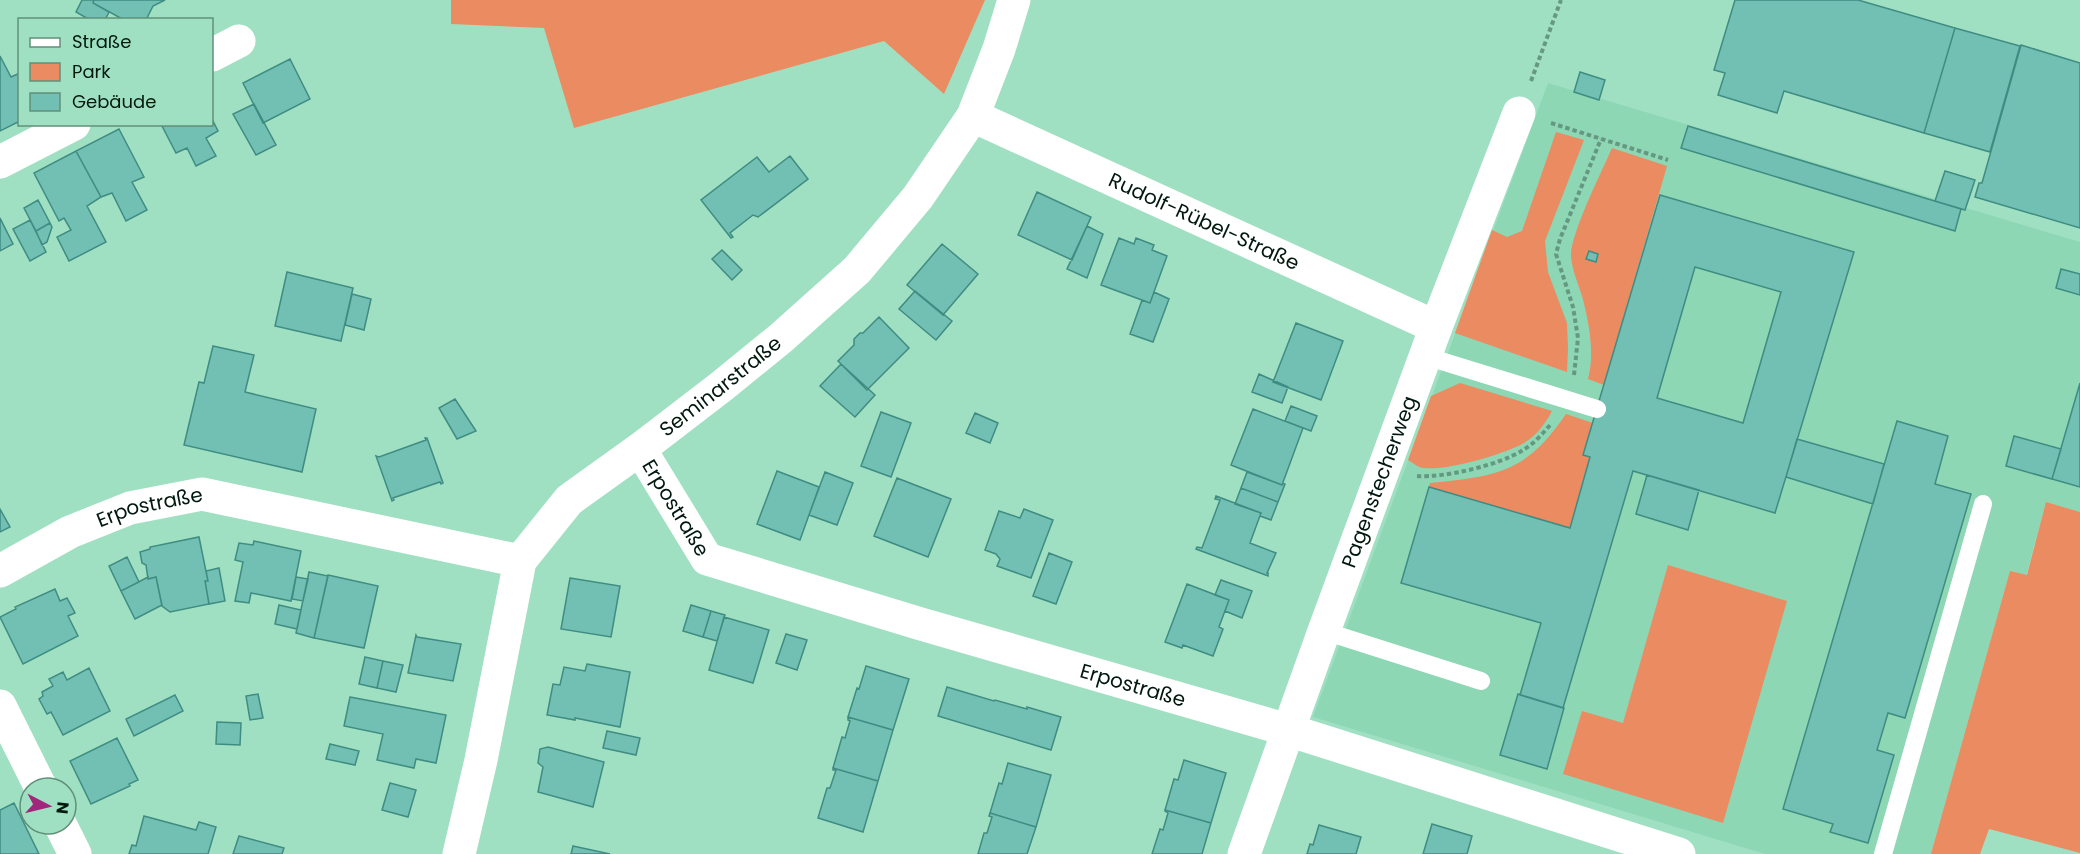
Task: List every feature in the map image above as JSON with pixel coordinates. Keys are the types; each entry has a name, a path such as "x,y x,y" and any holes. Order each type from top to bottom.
{"street":[{"name":"Seminarstraße","path":"459,854 481,760 520,561 569,500 640,449 781,338 857,270 918,197 973,116 999,49 1014,0"},
{"name":"Pagenstecherweg","path":"1244,854 1430,342 1519,112"},
{"name":"Rudolf-Rübel-Straße","path":"973,116 1430,342"},
{"path":"0,162 70,126"},
{"name":"Erpostraße","path":"640,449 707,559 909,621 1288,730 1679,854"},
{"name":"Erpostraße","path":"0,571 70,532 130,508 202,494 520,561"},
{"path":"0,706 35,776"},
{"path":"66,836 75,854"}],"lane":[{"path":"1430,342 1568,400 1597,409"},
{"path":"1883,854 1983,504"},
{"path":"1324,630 1481,681"}],"path":[{"path":"1561,0 1519,112 1668,160"},
{"path":"1385,466 1423,476 1457,472 1499,461 1524,450 1558,416 1568,400 1575,373 1578,338 1573,307 1556,254 1601,138"}],"shaded area":[{"path":"1548,83 2080,242 2080,512 2046,502 2026,576 2010,572 1931,854 1765,854 1313,717"}],"green space":[{"path":"451,0 985,0 944,94 884,41 574,128 544,28 451,24"},
{"path":"1556,132 1584,140 1545,241 1548,272 1567,323 1567,372 1455,333 1492,230 1507,237 1522,231"},
{"path":"1612,148 1667,166 1604,385 1588,379 1591,359 1589,327 1571,256 1581,219"},
{"path":"1460,383 1552,411 1537,433 1515,447 1490,457 1461,464 1422,468 1408,460 1431,396"},
{"path":"1566,414 1593,423 1583,455 1590,457 1570,528 1429,487 1430,483 1474,478 1508,468 1537,449"},
{"path":"2046,502 2080,512 2080,853 1989,829 1980,854 1931,854 2010,571 2027,575"},
{"path":"1668,565 1787,601 1723,823 1563,774 1582,711 1623,723"}],"building":[{"path":"82,0 94,0 93,3 109,12 106,18 86,18 76,12"},
{"path":"94,0 165,0 153,6 147,18 120,18 93,3"},
{"path":"1735,0 1858,0 1955,28 1924,133 1784,91 1777,113 1718,95 1725,73 1714,70"},
{"path":"1955,28 2020,46 1990,152 1924,133"},
{"path":"2021,45 2080,63 2080,228 1975,197 1979,183 1982,183"},
{"path":"0,56 11,77 18,74 18,122 0,131"},
{"path":"290,59 310,99 263,123 243,83"},
{"path":"1580,72 1605,80 1599,100 1574,92"},
{"path":"254,104 276,145 256,155 233,114"},
{"path":"213,121 218,131 206,138 216,156 196,166 187,148 176,153 162,126 213,126"},
{"path":"1688,126 1961,209 1955,231 1681,148"},
{"path":"119,129 144,177 132,182 147,210 126,221 112,193 101,197 76,151"},
{"path":"76,151 101,197 87,206 106,242 69,261 57,237 71,230 64,218 59,221 34,173"},
{"path":"790,156 808,179 758,217 753,215 730,233 733,237 731,238 701,200 757,157 769,172"},
{"path":"1945,171 1975,180 1965,210 1935,201"},
{"path":"1037,192 1091,217 1072,260 1018,235"},
{"path":"1660,195 1854,252 1775,513 1633,471 1563,708 1520,695 1541,623 1401,583 1429,487 1570,528 1590,457 1583,455","holes":["1695,267 1781,292 1743,423 1657,398"]},
{"path":"38,200 50,223 36,231 24,208"},
{"path":"0,218 13,244 0,251"},
{"path":"30,220 46,252 30,261 13,229"},
{"path":"50,223 52,227 47,242 42,245 36,231"},
{"path":"1087,226 1103,234 1087,278 1067,269"},
{"path":"1119,238 1134,244 1136,238 1154,245 1152,250 1167,256 1150,303 1101,285"},
{"path":"942,244 978,274 943,315 907,285"},
{"path":"722,250 742,270 732,280 712,259"},
{"path":"1589,251 1598,254 1596,262 1586,259"},
{"path":"2061,269 2080,274 2080,295 2056,288"},
{"path":"287,272 353,288 341,341 275,326"},
{"path":"915,291 952,321 936,340 899,309"},
{"path":"1154,292 1169,299 1153,342 1130,334 1142,300 1150,303"},
{"path":"352,294 371,299 364,330 345,325"},
{"path":"879,317 909,348 867,390 838,361 854,345 854,339"},
{"path":"1296,323 1343,341 1321,400 1273,382"},
{"path":"213,346 254,355 245,392 316,409 302,472 184,445 199,382 204,383"},
{"path":"841,364 875,395 855,417 820,386"},
{"path":"1259,374 1288,387 1282,403 1252,392"},
{"path":"2080,383 2080,487 2052,479"},
{"path":"455,399 476,431 457,439 439,408"},
{"path":"1291,406 1317,416 1311,431 1285,421"},
{"path":"1253,409 1303,428 1282,485 1231,465"},
{"path":"881,412 911,423 891,477 861,466"},
{"path":"975,413 998,423 990,443 966,433"},
{"path":"1897,421 1948,436 1935,484 1971,494 1905,718 1888,713 1877,750 1894,755 1868,843 1830,832 1833,824 1783,809"},
{"path":"2014,436 2061,449 2052,479 2006,466"},
{"path":"427,438 443,483 440,482 393,498 392,501 376,456 379,457 426,440"},
{"path":"1797,439 1884,464 1873,504 1786,477"},
{"path":"777,471 819,487 800,540 757,524"},
{"path":"825,472 853,483 837,525 809,515"},
{"path":"1247,472 1282,485 1285,484 1278,502 1241,488"},
{"path":"1647,475 1699,490 1688,530 1636,514"},
{"path":"897,478 951,499 928,557 874,536"},
{"path":"1241,488 1278,502 1271,520 1260,516 1261,513 1235,504"},
{"path":"1216,496 1261,513 1250,543 1276,553 1267,573 1268,576 1196,549 1197,547 1202,548 1220,500 1215,499"},
{"path":"0,509 10,527 0,532"},
{"path":"1024,509 1053,520 1031,578 997,566 1000,559 996,554 985,550 999,511 1020,518"},
{"path":"199,537 208,581 205,581 209,604 170,612 162,606 156,577 148,579 146,565 142,563 140,552 150,547"},
{"path":"254,541 301,551 291,601 251,593 249,603 235,601 243,562 235,560 239,543 253,545"},
{"path":"1049,553 1072,562 1056,604 1033,596"},
{"path":"127,557 139,582 121,591 109,566"},
{"path":"219,568 225,601 209,604 205,581 208,581 206,571"},
{"path":"309,572 328,576 314,638 296,633"},
{"path":"328,575 378,586 364,648 314,638"},
{"path":"148,577 148,579 156,577 162,605 135,619 121,591"},
{"path":"296,577 308,579 303,601 292,599"},
{"path":"570,578 620,586 611,637 561,629"},
{"path":"1221,580 1252,591 1242,618 1225,611 1229,600 1215,595"},
{"path":"1187,584 1229,600 1219,627 1223,629 1213,656 1183,645 1182,648 1165,642"},
{"path":"55,589 60,601 67,598 75,613 68,616 78,636 23,664 0,617 16,609 15,607"},
{"path":"279,605 301,610 297,629 275,624"},
{"path":"691,605 711,611 703,637 683,631"},
{"path":"711,611 725,615 717,641 703,637"},
{"path":"724,617 769,630 753,683 709,670"},
{"path":"786,634 807,640 797,670 776,663"},
{"path":"416,635 461,644 453,681 408,673"},
{"path":"365,657 383,661 377,688 359,684"},
{"path":"383,661 403,665 396,692 377,688"},
{"path":"587,664 630,672 620,727 547,715 553,684 560,685 564,667 585,671"},
{"path":"866,666 909,679 893,730 848,717"},
{"path":"89,668 110,711 63,735 51,712 47,714 39,699 43,696 42,692 53,686 49,679 63,672 67,680"},
{"path":"947,687 1061,717 1051,750 938,716"},
{"path":"258,694 263,718 250,720 246,696"},
{"path":"1518,694 1564,708 1547,769 1500,755"},
{"path":"175,695 183,711 134,736 126,719"},
{"path":"350,697 446,715 436,763 416,759 414,768 377,760 383,734 344,726"},
{"path":"848,717 893,730 878,781 833,768 842,737 845,738 850,721"},
{"path":"217,722 241,723 240,745 216,744"},
{"path":"607,731 640,738 636,755 603,748"},
{"path":"117,738 138,780 91,804 70,761"},
{"path":"330,744 359,751 355,765 326,759"},
{"path":"548,747 604,762 593,807 538,792 543,767 538,763 540,749"},
{"path":"1184,760 1226,773 1211,823 1165,810 1174,779 1178,780"},
{"path":"1008,763 1051,775 1036,827 990,813"},
{"path":"833,768 878,781 863,832 818,818 827,788 830,788 836,770"},
{"path":"390,783 416,790 408,817 382,810"},
{"path":"14,803 18,811 18,836 30,836 39,854 0,854 0,810"},
{"path":"1165,810 1211,823 1202,854 1152,854 1160,829 1163,830 1168,813"},
{"path":"990,813 1036,827 1027,854 978,854 984,833 987,833 992,817 989,816"},
{"path":"144,816 196,830 199,822 216,827 208,854 129,854 132,845 136,846"},
{"path":"1432,824 1472,836 1467,854 1423,854"},
{"path":"1319,825 1361,837 1356,854 1307,854 1310,844 1313,845"},
{"path":"239,836 284,848 282,854 233,854"},
{"path":"573,846 610,854 571,854"}]}
